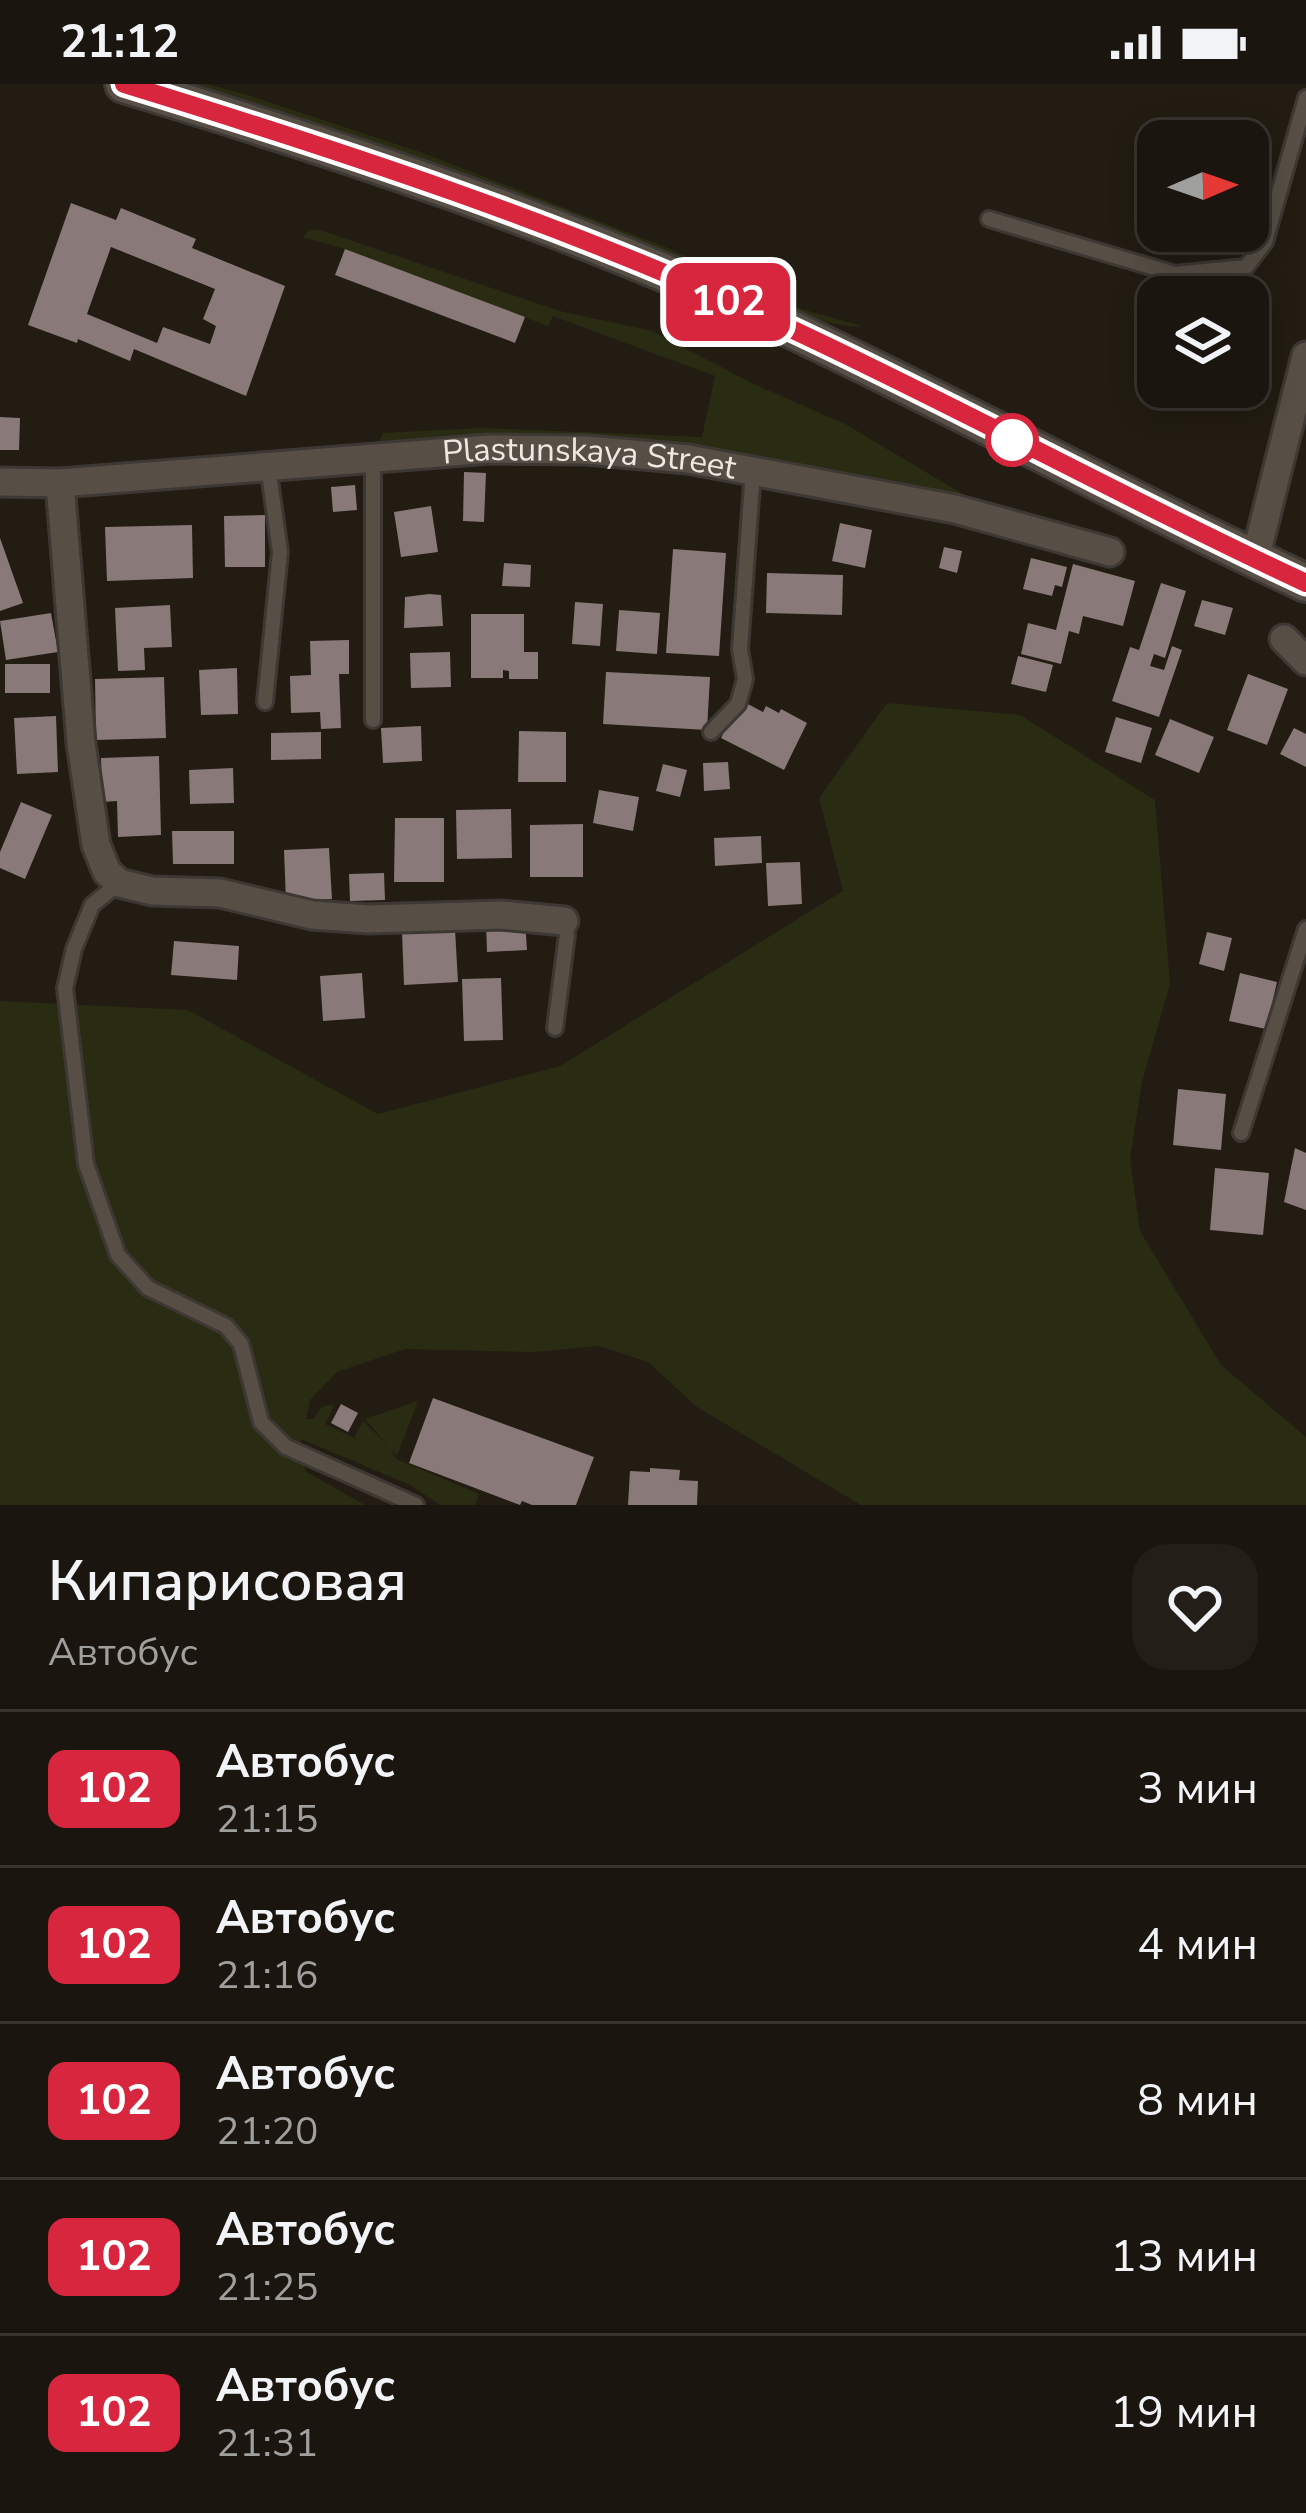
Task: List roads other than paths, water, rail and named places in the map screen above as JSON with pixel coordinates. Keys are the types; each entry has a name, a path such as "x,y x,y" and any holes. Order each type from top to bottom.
{"main road":[{"path":"124,84 288,134 513,212 773,321 1306,583"}],"street":[{"path":"1255,559 1306,356"},
{"name":"Plastunskaya Street","path":"0,482 60,483 489,449 587,450 688,459 955,509 1110,552"},
{"path":"60,483 81,743 96,845 107,872 119,884 152,891 220,893 312,915 368,919 522,915 565,921"},
{"path":"1284,639 1306,661"}],"lane":[{"path":"989,218 1175,274 1246,267 1265,242 1306,98"},
{"path":"373,457 374,721"},
{"path":"265,702 280,552 268,466"},
{"path":"711,732 738,704 746,680 740,649 753,470"},
{"path":"119,884 92,905 65,988 86,1164 118,1255 148,1288 226,1326 241,1344 261,1422 286,1447 416,1505"},
{"path":"555,1028 565,921"},
{"path":"1241,1133 1306,929"}]}
